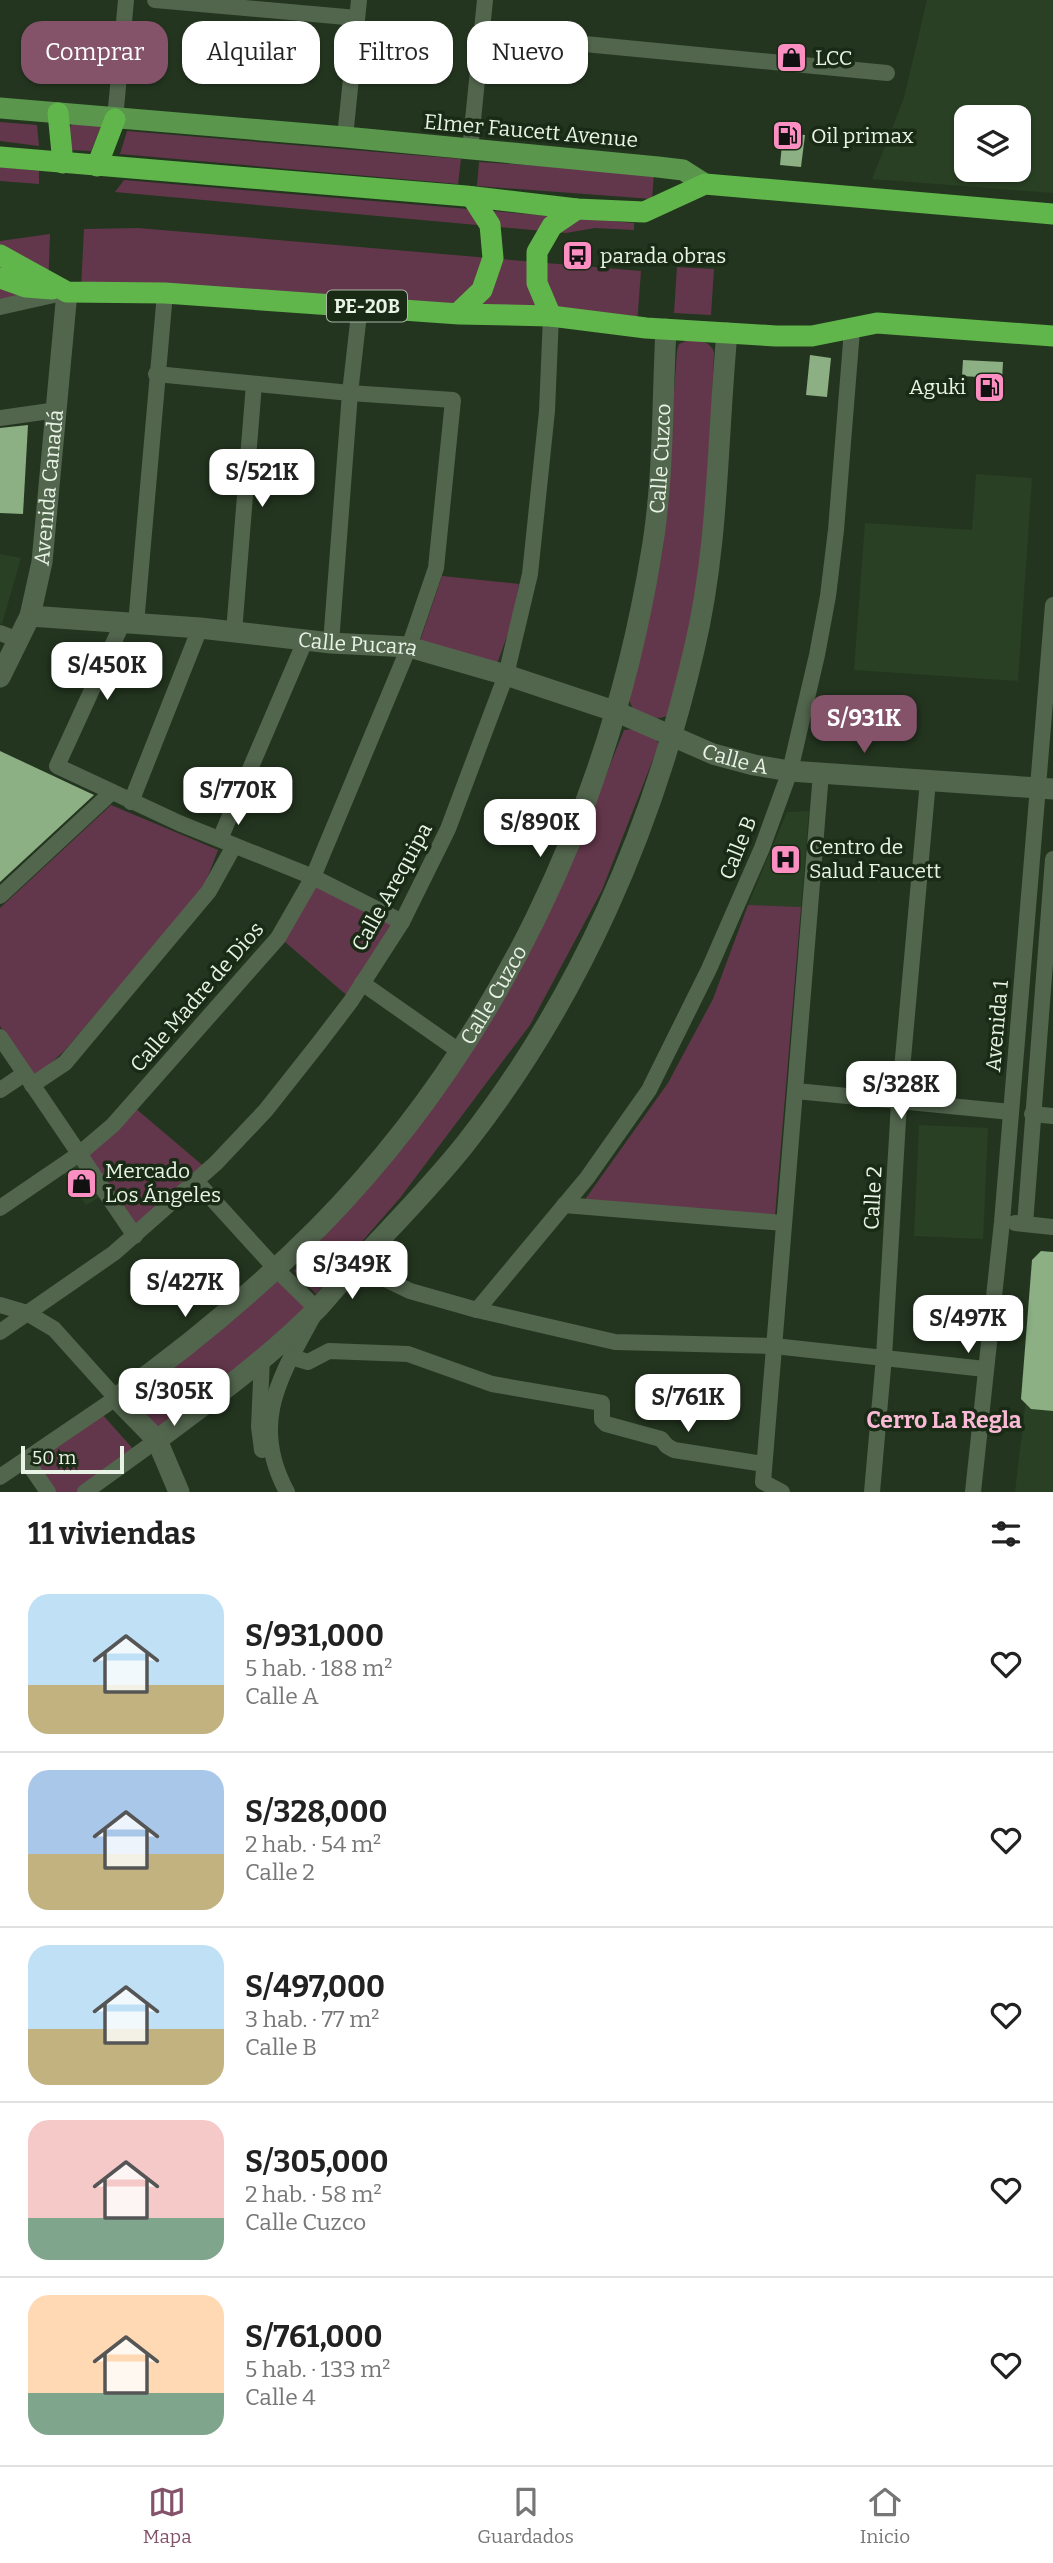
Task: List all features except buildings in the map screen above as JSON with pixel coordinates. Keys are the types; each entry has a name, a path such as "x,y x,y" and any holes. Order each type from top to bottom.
{"highway":[{"path":"58,113 63,163"},
{"path":"97,166 115,119"},
{"path":"0,157 472,197 577,209 644,212 705,184"},
{"name":"Elmer Faucett Avenue","path":"705,184 1053,215"},
{"path":"458,313 482,290 493,258 490,225 472,197"},
{"path":"551,316 537,283 537,253 552,226 577,209"},
{"name":"PE-20B","path":"0,255 62,290 165,293 458,313 551,316 727,333 812,336 877,323 1053,336"},
{"path":"0,278 26,287 62,290"}],"main road":[{"name":"Elmer Faucett Avenue","path":"0,108 345,137 683,170 705,184"}],"street":[{"path":"115,119 126,0"},
{"path":"155,0 357,19"},
{"path":"345,137 359,0"},
{"path":"483,21 485,0"},
{"path":"588,44 887,73"},
{"path":"470,150 476,84"},
{"path":"0,307 62,290"},
{"name":"Avenida Canadá","path":"0,677 9,637 30,616 42,562 57,410 62,290"},
{"path":"165,293 129,623 57,766 131,802 313,877 402,922"},
{"path":"331,643 350,393 360,305"},
{"name":"Calle Arequipa","path":"0,1332 135,1236 196,1181 267,1110 351,1001 402,922 448,829 506,675 530,574 547,411 551,316"},
{"name":"Calle Cuzco","path":"0,1477 116,1398 210,1326 276,1269 320,1226 374,1165 429,1095 497,990 550,888 597,775 637,634 661,484 666,329"},
{"name":"Calle B","path":"477,1310 589,1175 649,1090 714,957 762,848 790,771 828,596 852,330"},
{"path":"85,1492 211,1401 317,1309 414,1205 467,1142 516,1074 579,968 615,893 645,816 694,650 710,562 727,333"},
{"path":"156,374 350,393"},
{"path":"233,632 254,384"},
{"name":"Calle Madre de Dios","path":"0,1208 79,1154 113,1125 278,938 313,877 409,647 436,568 453,400 350,393"},
{"path":"0,418 57,410"},
{"name":"Avenida 1","path":"973,1492 1045,789 1053,605"},
{"name":"Calle Pucara","path":"30,616 200,628 305,641 409,647 506,675 617,712 670,737"},
{"path":"131,802 200,628"},
{"path":"0,1090 65,1063 209,891 305,641"},
{"name":"Calle A","path":"670,737 713,754 790,771 1045,789"},
{"path":"782,1492 763,1482 821,773"},
{"name":"Calle 2","path":"872,1492 884,1357 900,1103 928,780"},
{"path":"0,896 112,792"},
{"name":"Avenida 1","path":"1025,1224 1053,859"},
{"path":"362,983 459,1051"},
{"path":"0,1037 135,1236"},
{"path":"796,1091 1011,1112"},
{"path":"1032,1114 1053,1116"},
{"path":"196,1181 276,1269 317,1309"},
{"path":"564,1205 784,1223"},
{"path":"1002,1222 1053,1227"},
{"path":"356,1265 410,1291 477,1310 615,1342 774,1346 985,1369"},
{"path":"0,1305 27,1313 54,1329 157,1440 179,1492"},
{"path":"287,1492 271,1452 269,1416 279,1380 317,1309"},
{"path":"291,1357 308,1362 329,1350 408,1354 492,1384 602,1403 602,1420 606,1424 662,1439 667,1447 674,1450 764,1464"},
{"path":"262,1358 258,1427 264,1459 277,1492"},
{"path":"26,1460 48,1492"}],"shaded area":[{"path":"927,0 1053,0 1053,193 872,179 904,98"},
{"path":"0,122 37,125 39,146 0,141"},
{"path":"72,123 101,126 91,151 71,150 68,132"},
{"path":"127,131 461,159 458,184 120,154"},
{"path":"479,162 654,173 652,199 477,186"},
{"path":"0,167 39,171 39,184 0,181"},
{"path":"124,180 634,223 634,230 595,228 566,233 115,192"},
{"path":"138,228 641,271 637,324 81,289 84,229"},
{"path":"50,234 48,291 0,299 0,241"},
{"path":"677,267 714,269 711,315 674,313"},
{"path":"686,341 706,343 714,352 706,533 690,630 670,714 657,718 634,711 629,700 663,548 677,351 679,344"},
{"path":"976,474 1032,478 1018,681 854,670 865,523 972,530"},
{"path":"0,554 21,558 2,624 0,623"},
{"path":"442,576 519,584 511,625 497,664 419,644"},
{"path":"636,729 653,736 659,744 602,890 530,1025 400,1198 316,1294 294,1271 404,1145 567,873 624,730"},
{"path":"111,805 218,850 203,889 65,1050 34,1079 0,1026 0,908"},
{"name":"Centro de Salud Faucett","path":"809,811 801,907 748,905 787,812"},
{"path":"306,876 401,919 351,999 277,935"},
{"path":"748,905 801,907 775,1216 584,1201 668,1083 713,999"},
{"path":"135,1108 207,1169 136,1232 83,1156"},
{"path":"919,1125 988,1128 983,1239 914,1236"},
{"name":"Mercado Los Ángeles","path":"79,1162 101,1196 86,1205 62,1171"},
{"path":"1043,1255 1053,1255 1053,1492 1015,1492"},
{"path":"275,1276 309,1309 154,1437 121,1401"},
{"path":"101,1413 135,1451 79,1492 52,1492 31,1461"}],"place":[{"name":"LCC","path":"792,58"},
{"name":"Oil primax","path":"788,136"},
{"name":"parada obras","path":"577,256"},
{"name":"Aguki","path":"989,387"},
{"name":"Centro de Salud Faucett","path":"786,859"},
{"name":"Mercado Los Ángeles","path":"82,1183"}],"district":[{"name":"Cerro La Regla","path":"944,1420"}]}
